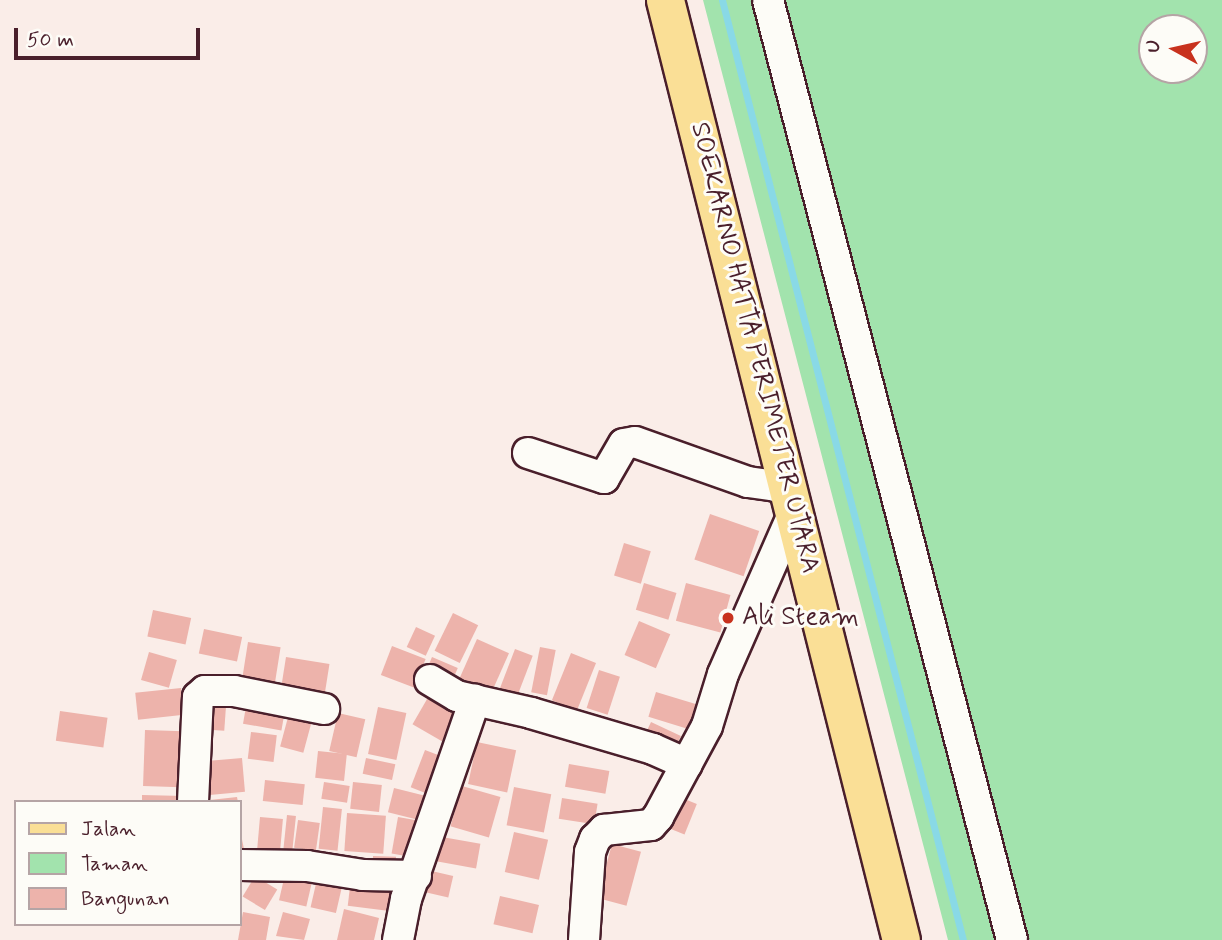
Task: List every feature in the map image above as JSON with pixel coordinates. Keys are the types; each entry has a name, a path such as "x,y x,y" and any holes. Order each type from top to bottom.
{"main road":[{"name":"SOEKARNO HATTA PERIMETER UTARA","path":"665,0 792,496 901,940"}],"street":[{"path":"768,0 1012,940"},
{"path":"528,453 604,478 624,444 635,442 748,482 775,486 792,496 723,674 707,726 687,764 651,825 604,830 595,839 590,852 584,940"},
{"path":"430,680 457,696 531,713 640,745 687,764"},
{"path":"193,800 198,697 205,691 234,691 324,709"},
{"path":"398,940 406,899 475,700"},
{"path":"242,865 307,866 363,875 416,876"}],"green space":[{"path":"703,0 1222,0 1222,940 948,940"}],"building":[{"path":"710,514 759,531 744,576 694,559"},
{"path":"624,543 651,551 641,584 614,576"},
{"path":"644,583 677,593 668,620 636,610"},
{"path":"686,583 730,595 720,633 676,621"},
{"path":"153,610 191,618 186,645 147,636"},
{"path":"453,613 478,625 460,663 435,651"},
{"path":"639,621 670,634 656,668 625,655"},
{"path":"416,627 435,636 426,656 407,647"},
{"path":"204,629 242,637 237,662 199,653"},
{"path":"477,639 509,653 491,693 459,679"},
{"path":"248,642 281,647 273,695 240,689"},
{"path":"392,646 426,659 414,688 381,675"},
{"path":"540,647 556,650 547,695 531,692"},
{"path":"515,649 533,656 518,695 500,688"},
{"path":"149,652 177,660 169,688 141,680"},
{"path":"571,653 596,663 577,710 552,700"},
{"path":"286,657 329,664 323,704 280,697"},
{"path":"432,657 458,668 453,680 427,669"},
{"path":"599,670 620,677 608,715 587,708"},
{"path":"181,688 184,715 138,720 135,693"},
{"path":"656,692 704,707 696,731 648,717"},
{"path":"430,694 459,711 442,741 412,724"},
{"path":"247,701 285,708 281,730 243,724"},
{"path":"199,705 226,707 224,731 197,729"},
{"path":"291,706 314,712 303,753 280,747"},
{"path":"378,707 406,713 396,760 368,754"},
{"path":"60,711 108,718 103,747 56,741"},
{"path":"338,713 365,719 357,757 329,751"},
{"path":"651,722 681,736 672,756 642,742"},
{"path":"145,730 183,731 181,787 143,786"},
{"path":"251,732 277,735 274,762 248,759"},
{"path":"477,742 516,750 507,792 468,784"},
{"path":"425,750 449,759 435,797 411,787"},
{"path":"318,751 347,754 344,781 315,778"},
{"path":"242,758 245,792 204,795 201,762"},
{"path":"366,758 395,764 392,780 363,774"},
{"path":"569,764 609,771 605,794 565,787"},
{"path":"265,780 305,784 303,805 263,801"},
{"path":"324,782 350,786 347,803 321,799"},
{"path":"353,782 382,785 379,812 350,809"},
{"path":"462,786 500,797 489,837 450,826"},
{"path":"514,787 551,794 544,833 507,825"},
{"path":"394,788 426,796 420,820 388,812"},
{"path":"142,795 184,796 184,800 142,800"},
{"path":"237,797 238,800 210,800"},
{"path":"562,798 598,804 594,824 559,819"},
{"path":"682,798 697,804 684,835 670,829"},
{"path":"323,807 342,809 338,851 319,849"},
{"path":"347,813 386,816 383,854 344,851"},
{"path":"287,815 296,816 292,850 283,849"},
{"path":"260,817 283,819 279,863 256,861"},
{"path":"398,817 421,821 414,857 392,853"},
{"path":"298,820 320,823 316,851 294,848"},
{"path":"514,832 548,840 539,880 505,872"},
{"path":"442,837 480,844 476,868 438,862"},
{"path":"612,844 641,852 626,906 598,898"},
{"path":"373,856 396,857 395,871 373,870"},
{"path":"423,869 453,876 448,897 418,890"},
{"path":"286,870 313,876 306,907 279,900"},
{"path":"318,875 343,881 336,913 311,907"},
{"path":"255,876 277,889 265,910 243,897"},
{"path":"351,879 393,884 389,911 348,906"},
{"path":"500,896 539,905 532,933 493,924"},
{"path":"344,909 379,918 374,940 337,940"},
{"path":"243,912 270,917 266,940 238,940"},
{"path":"283,912 310,919 304,940 276,936"}],"waterway":[{"path":"722,0 963,940"}],"place":[{"name":"Ali Steam","path":"728,618"}]}
